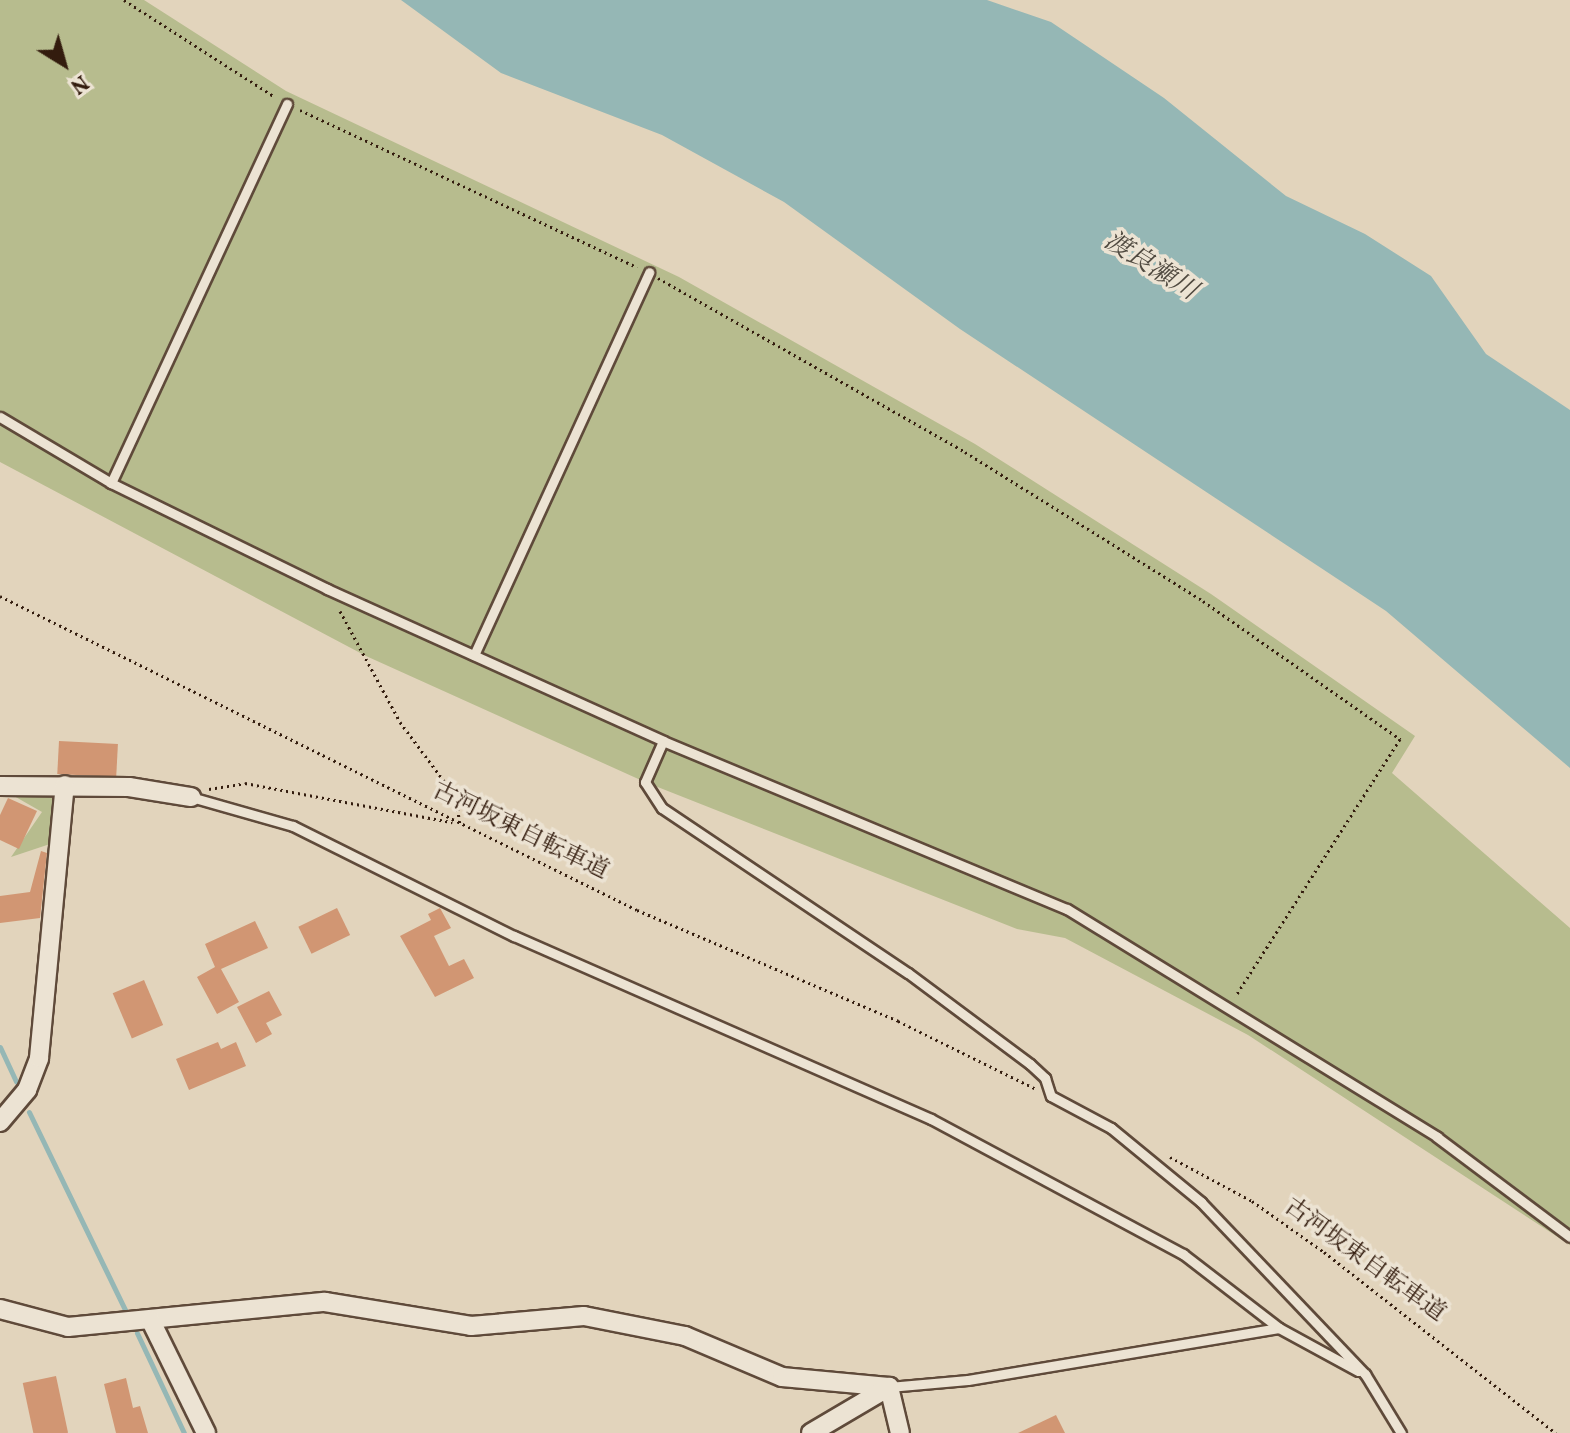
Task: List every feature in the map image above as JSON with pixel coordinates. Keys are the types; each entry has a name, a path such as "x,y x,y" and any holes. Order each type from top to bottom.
{"street":[{"path":"0,1122 27,1090 39,1058 65,785"},
{"path":"0,786 65,785 191,797"},
{"path":"0,1309 68,1327 325,1302 471,1326 584,1316 685,1336 782,1377 889,1387"},
{"path":"151,1321 206,1433"},
{"path":"811,1433 889,1387"},
{"path":"889,1387 900,1433"}],"lane":[{"path":"111,483 287,104"},
{"path":"474,655 649,272"},
{"path":"0,417 111,483 327,589 663,741 1067,909 1437,1137 1570,1237"},
{"path":"663,741 645,782 662,808 908,973 1030,1064 1045,1078 1051,1096 1129,1142 1201,1202 1365,1374 1401,1433"},
{"path":"191,797 293,826 514,936 931,1119 1183,1254 1279,1328 1365,1374"},
{"path":"889,1387 968,1380 1279,1328"}],"path":[{"path":"124,0 287,104 649,272 1005,477 1203,601 1400,739 1229,1007"},
{"path":"191,797 217,785 245,783 361,800 461,824 456,797 400,722 327,589"},
{"name":"古河坂東自転車道","path":"0,596 461,824 1031,1087"},
{"name":"古河坂東自転車道","path":"1162,1153 1252,1201 1312,1243 1556,1433"}],"green space":[{"path":"0,0 144,0 286,91 679,277 975,444 1211,594 1415,736 1392,773 1570,928 1570,1245 1248,1035 1065,938 1017,929 645,782 366,656 0,462"},
{"path":"50,790 57,801 50,844 11,857 42,812 7,792"}],"water":[{"name":"渡良瀬川","path":"401,0 987,0 1051,22 1164,98 1286,196 1365,234 1431,276 1486,354 1570,410 1570,768 1386,611 960,329 784,202 662,135 501,73"}],"building":[{"path":"59,741 118,744 116,777 57,774"},
{"path":"8,798 37,811 19,849 0,840 0,815"},
{"path":"41,851 47,853 40,918 0,923 0,896 30,892"},
{"path":"337,908 350,935 312,954 298,927"},
{"path":"440,908 451,928 434,936 449,966 464,959 474,978 435,997 400,936 431,920 428,914"},
{"path":"255,921 268,948 221,969 239,1002 217,1014 197,977 215,967 205,944"},
{"path":"144,980 163,1025 132,1038 113,993"},
{"path":"269,991 282,1015 266,1023 272,1034 256,1043 237,1007"},
{"path":"218,1042 221,1049 236,1042 246,1066 189,1090 176,1059"},
{"path":"56,1376 68,1433 33,1433 23,1383"},
{"path":"126,1378 133,1408 140,1406 148,1433 116,1433 104,1384"},
{"path":"1056,1415 1065,1433 1018,1433"}],"waterway":[{"path":"0,1047 16,1082"},
{"path":"29,1112 125,1310"},
{"path":"137,1333 184,1433"}]}
